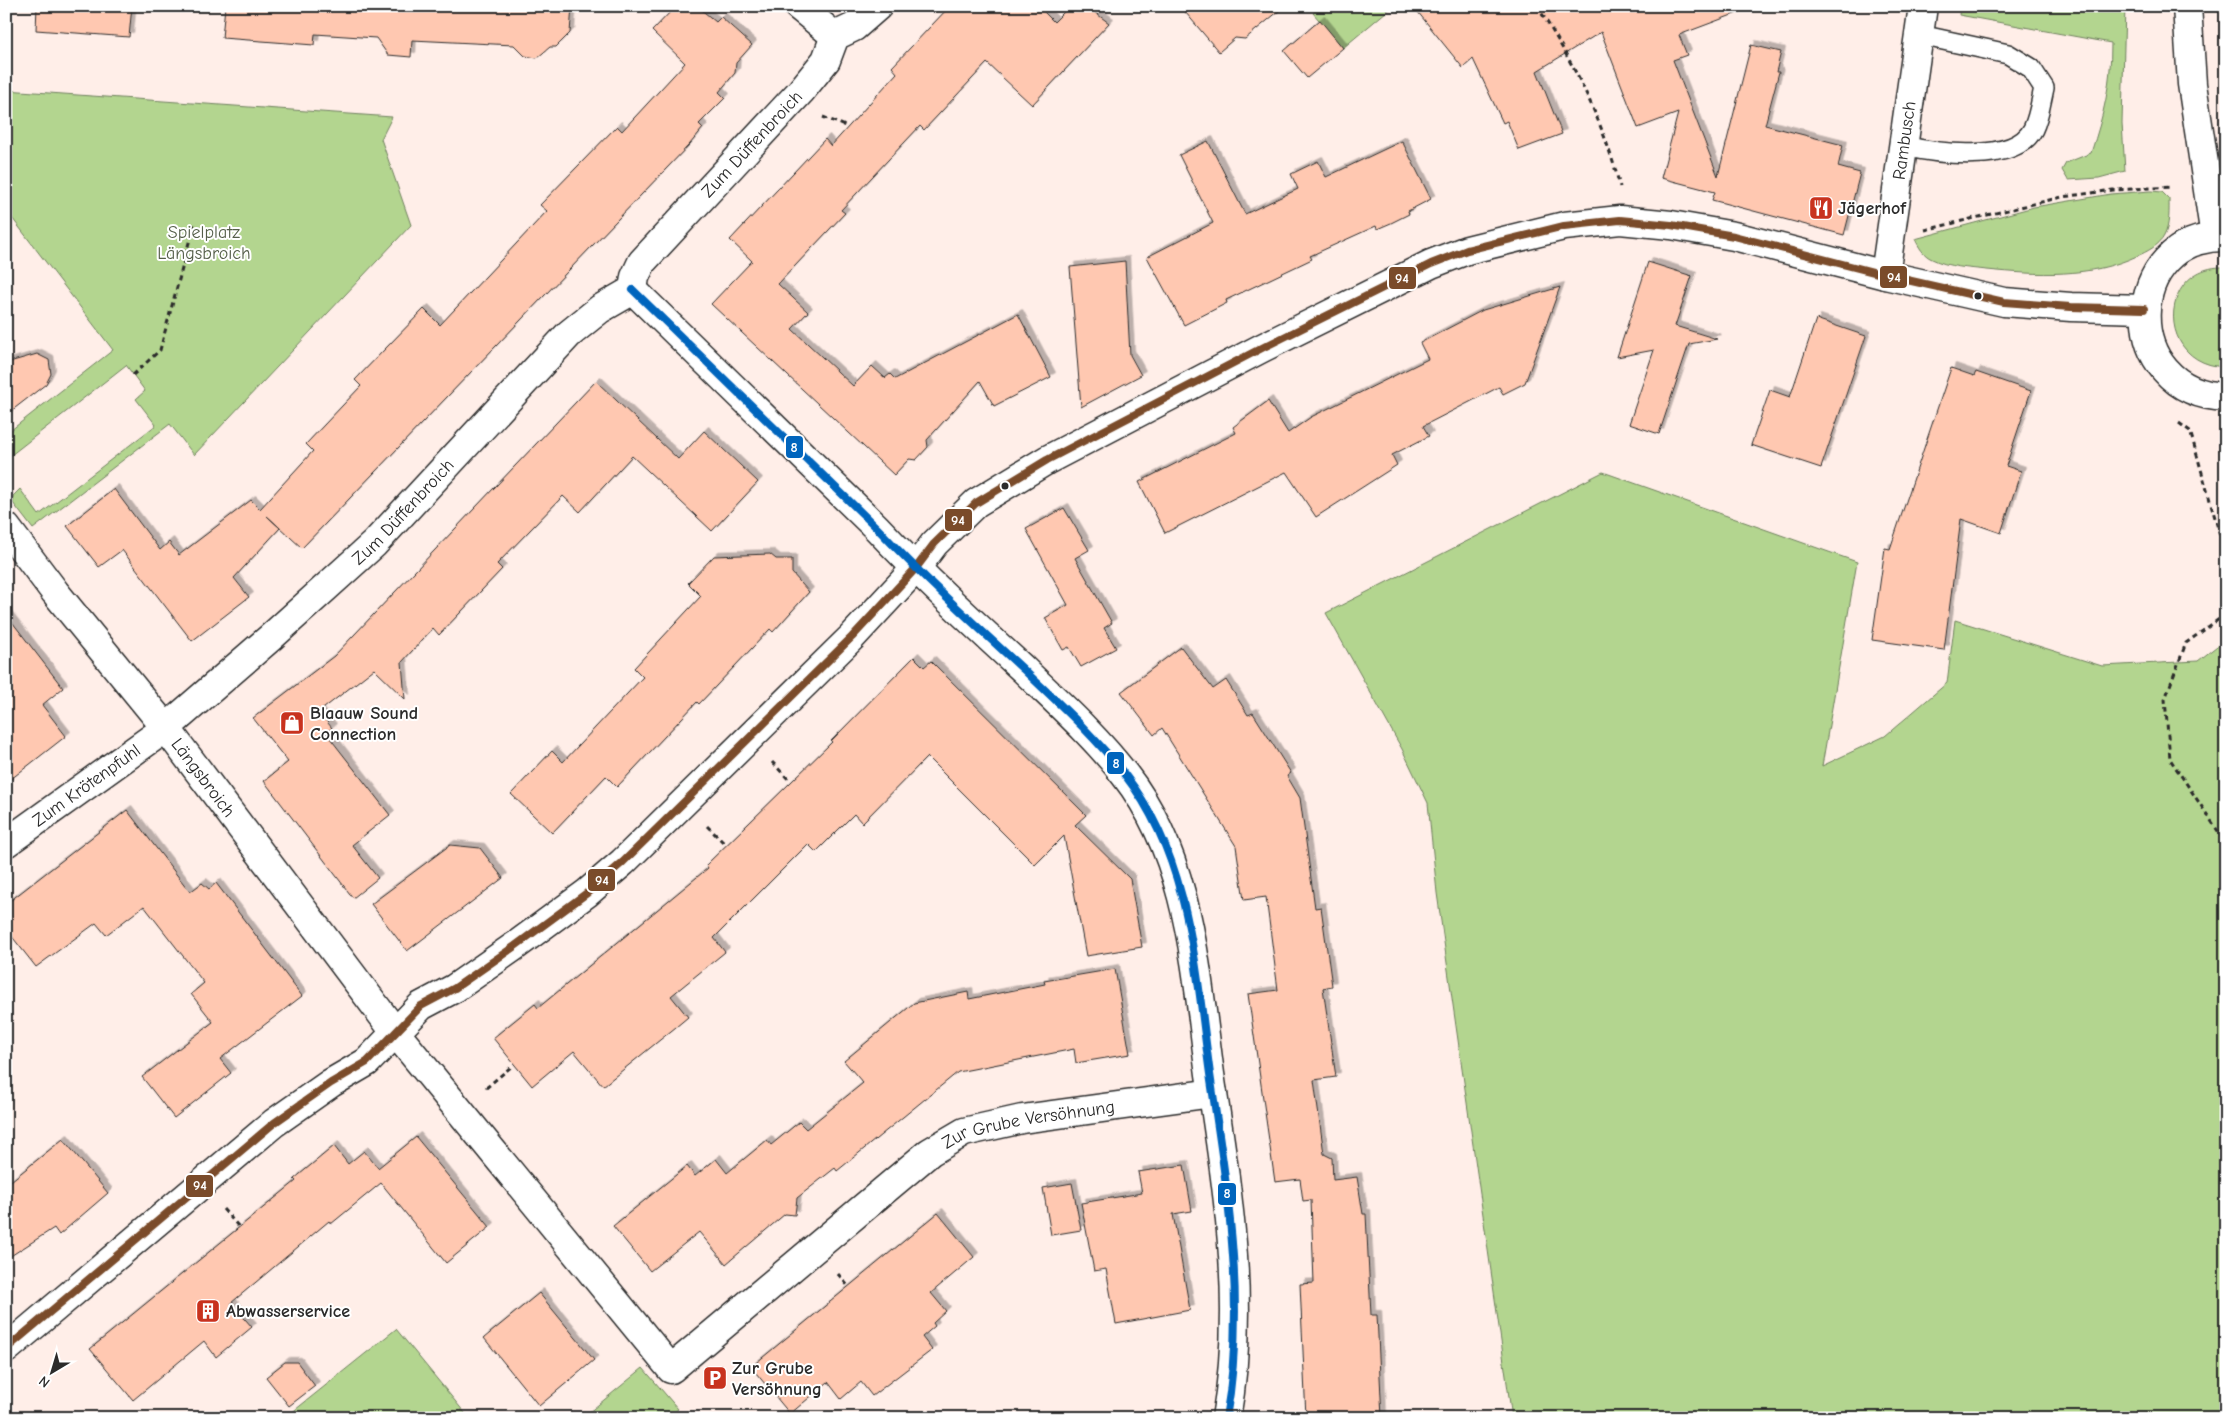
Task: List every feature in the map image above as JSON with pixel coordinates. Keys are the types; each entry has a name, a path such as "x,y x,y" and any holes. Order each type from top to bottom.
{"street":[{"path":"798,6 835,36 854,27 878,6"},
{"name":"Rambusch","path":"1885,275 1923,6"},
{"path":"2187,6 2192,84 2208,185 2220,237 2188,244 2166,260 2151,283 2144,309 2146,335 2157,360 2174,379 2192,390 2211,396 2226,397"},
{"name":"Zum Düffenbroich","path":"166,728 374,544 569,334 600,309 633,290 635,277 642,262 801,91 826,60 835,36"},
{"path":"6,1349 274,1123 367,1062 421,1006 455,988 515,946 587,893 623,862 852,636 916,568 934,544 976,503 1047,460 1262,348 1422,268 1467,250 1564,226 1620,220 1671,225 1734,236 1885,275 2004,302 2071,307 2144,309"},
{"path":"633,290 916,568 1075,718 1126,776 1149,813 1167,848 1190,934 1228,1184 1236,1323 1226,1418"},
{"name":"Längsbroich","path":"6,527 55,592 166,728 395,1032"},
{"name":"Zum Krötenpfuhl","path":"6,843 166,728"},
{"name":"Zur Grube Versöhnung","path":"395,1032 672,1369 930,1152 964,1132 1022,1119 1213,1093"}],"lane":[{"path":"1903,146 1927,151 1994,153 2019,144 2033,130 2044,88 2031,68 2008,54 1920,35"}],"path":[{"path":"1537,6 1584,88 1610,145 1621,188 1620,220"},
{"path":"1922,231 2062,198 2113,190 2208,185"},
{"path":"133,375 160,350 194,224"},
{"path":"2175,420 2190,431 2226,556"},
{"path":"2226,614 2186,642 2165,699 2170,759 2226,843"}],"green space":[{"path":"1322,6 1393,6 1343,48 1313,13"},
{"path":"1960,6 2125,6 2122,123 2125,171 2099,178 2068,180 2062,170 2066,163 2091,153 2106,99 2110,73 2111,43 1959,15"},
{"name":"Spielplatz Längsbroich","path":"6,90 392,117 381,139 411,225 194,455 170,424 33,529 13,503 13,496 20,489 39,515 156,425 136,399 145,391 126,365 6,459 6,434 113,350 6,210"},
{"path":"2162,192 2169,199 2168,222 2162,240 2141,254 2101,268 2045,274 1959,267 1938,262 1929,257 1915,239 2034,207 2111,194"},
{"path":"2226,267 2226,367 2203,362 2186,350 2176,334 2174,315 2177,297 2187,281 2204,270"},
{"path":"1603,472 1857,562 1822,766 1885,736 1947,683 1955,620 2102,666 2198,661 2226,639 2226,1418 1512,1418 1437,893 1428,803 1402,749 1326,613"},
{"path":"396,1329 469,1418 285,1418"},
{"path":"643,1368 678,1409 668,1418 582,1418"}],"building":[{"path":"37,6 132,6 129,37 36,30"},
{"path":"225,6 572,6 570,33 556,47 550,47 537,58 525,56 514,45 412,40 411,57 388,55 376,38 315,34 314,45 222,38"},
{"path":"676,6 698,7 716,22 721,17 752,45 736,63 735,73 719,92 725,98 699,124 703,128 690,144 302,548 267,516 280,528 234,578 249,597 192,641 122,550 99,567 67,526 114,489 160,550 169,542 179,555 251,500 260,509 313,451 306,444 361,386 355,380 424,309 440,325 547,211 540,205 617,126 622,131 685,63 652,31"},
{"path":"950,6 1038,6 1054,22 1070,6 1086,6 1109,23 1032,105 987,63 924,130 920,126 841,210 845,213 778,284 808,312 792,329 853,386 872,366 885,378 890,374 895,379 1018,314 1051,377 994,406 980,381 927,440 928,447 916,460 909,459 894,475 711,304 752,261 730,240 825,139 831,146 897,73 892,67"},
{"path":"1180,6 1285,6 1245,39 1235,38 1219,52"},
{"path":"1413,6 1748,6 1748,9 1679,35 1687,55 1673,60 1718,176 1751,45 1781,52 1776,72 1779,72 1765,125 1843,145 1838,167 1860,173 1844,235 1712,200 1715,192 1661,178 1678,113 1638,128 1601,32 1537,71 1562,134 1519,150 1507,121 1503,123 1473,59 1463,68"},
{"path":"1320,20 1343,48 1307,78 1284,51"},
{"path":"1208,141 1245,214 1298,189 1291,174 1318,161 1326,177 1402,141 1431,199 1408,211 1409,214 1391,223 1377,229 1376,226 1310,256 1312,259 1226,300 1227,303 1184,325 1147,257 1213,223 1179,155"},
{"path":"1125,261 1130,355 1141,375 1081,407 1070,267"},
{"path":"1648,262 1692,276 1675,326 1717,339 1689,344 1659,434 1629,424 1654,350 1617,357"},
{"path":"1560,287 1525,383 1503,394 1499,387 1423,426 1429,436 1392,455 1397,465 1316,517 1286,472 1165,533 1139,482 1236,433 1233,427 1268,401 1288,433 1311,417 1428,359 1420,343 1483,310"},
{"path":"1816,319 1866,336 1821,468 1751,445 1770,390 1790,397"},
{"path":"37,354 49,360 51,374 46,384 6,415 6,363"},
{"path":"1951,368 1974,376 1976,372 2031,391 2006,466 2021,471 2001,533 1961,519 1944,650 1872,640 1885,548 1890,549"},
{"path":"596,381 678,459 704,431 758,482 712,531 632,456 580,512 563,496 497,564 502,569 439,635 433,628 402,662 405,699 374,669 319,712 332,728 326,733 390,815 352,845 378,878 353,898 264,781 288,762 253,718 334,656"},
{"path":"1064,508 1089,550 1075,558 1112,623 1104,628 1116,648 1081,667 1069,647 1063,650 1045,618 1068,605 1026,529"},
{"path":"770,554 776,559 792,559 792,573 809,592 773,632 770,629 699,704 697,702 617,787 606,776 552,833 511,794 552,751 563,762 643,677 634,668 701,596 688,583 714,556"},
{"path":"6,614 63,688 42,705 66,736 6,783"},
{"path":"1181,647 1213,689 1226,680 1248,715 1253,713 1291,773 1287,776 1300,798 1315,908 1321,907 1332,986 1323,988 1336,1077 1314,1080 1324,1154 1332,1158 1333,1180 1357,1177 1363,1214 1366,1214 1371,1315 1377,1315 1382,1418 1306,1418 1300,1284 1314,1283 1311,1200 1303,1201 1300,1179 1275,1182 1248,994 1278,990 1266,897 1244,900 1236,846 1162,728 1154,735 1121,692"},
{"path":"914,657 924,667 931,661 1086,815 1075,825 1130,879 1142,947 1086,956 1064,836 1035,865 927,757 862,823 854,814 816,852 808,844 714,938 725,952 671,996 688,1017 676,1027 603,1086 574,1051 532,1086 493,1038 535,1004 538,1008 708,868 706,865 832,742"},
{"path":"127,810 190,892 202,883 209,889 216,883 302,996 220,1059 231,1073 174,1118 142,1077 213,1022 191,994 204,983 144,906 106,935 96,923 36,967 6,929 6,904"},
{"path":"450,845 480,848 503,878 407,951 371,904"},
{"path":"1115,969 1130,1054 1076,1063 1074,1049 958,1072 837,1171 835,1168 797,1198 795,1215 785,1214 726,1264 699,1232 650,1271 613,1226 687,1166 695,1176 716,1159 727,1173 767,1140 771,1145 799,1122 806,1129 863,1083 844,1061 914,1003 968,992 969,999 1045,984 1044,981"},
{"path":"416,1137 490,1227 446,1263 381,1183 331,1224 329,1221 231,1303 252,1327 216,1357 204,1341 133,1400 90,1349 296,1181 294,1179 334,1146 348,1164 364,1151 378,1168"},
{"path":"63,1139 108,1193 59,1235 54,1228 6,1259 6,1185"},
{"path":"1184,1165 1192,1211 1173,1214 1190,1310 1116,1324 1106,1269 1094,1271 1081,1203 1142,1193 1138,1172"},
{"path":"1072,1183 1081,1230 1051,1235 1043,1188"},
{"path":"938,1213 974,1257 931,1293 946,1311 933,1323 935,1326 922,1337 932,1350 872,1396 861,1382 841,1399 828,1382 790,1414 751,1367"},
{"path":"539,1293 594,1360 539,1406 484,1338"},
{"path":"285,1362 297,1362 315,1386 289,1406 266,1377"}],"transit line":[{"name":"94","path":"6,1349 274,1123 331,1083 367,1062 421,1006 455,988 515,946 587,893 623,862 852,637 916,568 934,544 976,503 1047,460 1262,348 1431,264 1467,250 1564,226 1620,220 1671,225 1734,236 1885,275 2004,302 2071,307 2144,309"},
{"name":"8","path":"633,290 930,582 1076,720 1125,775 1147,808 1164,843 1177,880 1187,918 1223,1160 1235,1289 1235,1332 1226,1418"}],"place":[{"name":"Jägerhof","path":"1821,208"},
{"name":"Blaauw Sound Connection","path":"292,723"},
{"name":"Abwasserservice","path":"208,1311"},
{"name":"Zur Grube Versöhnung","path":"715,1378"}]}
